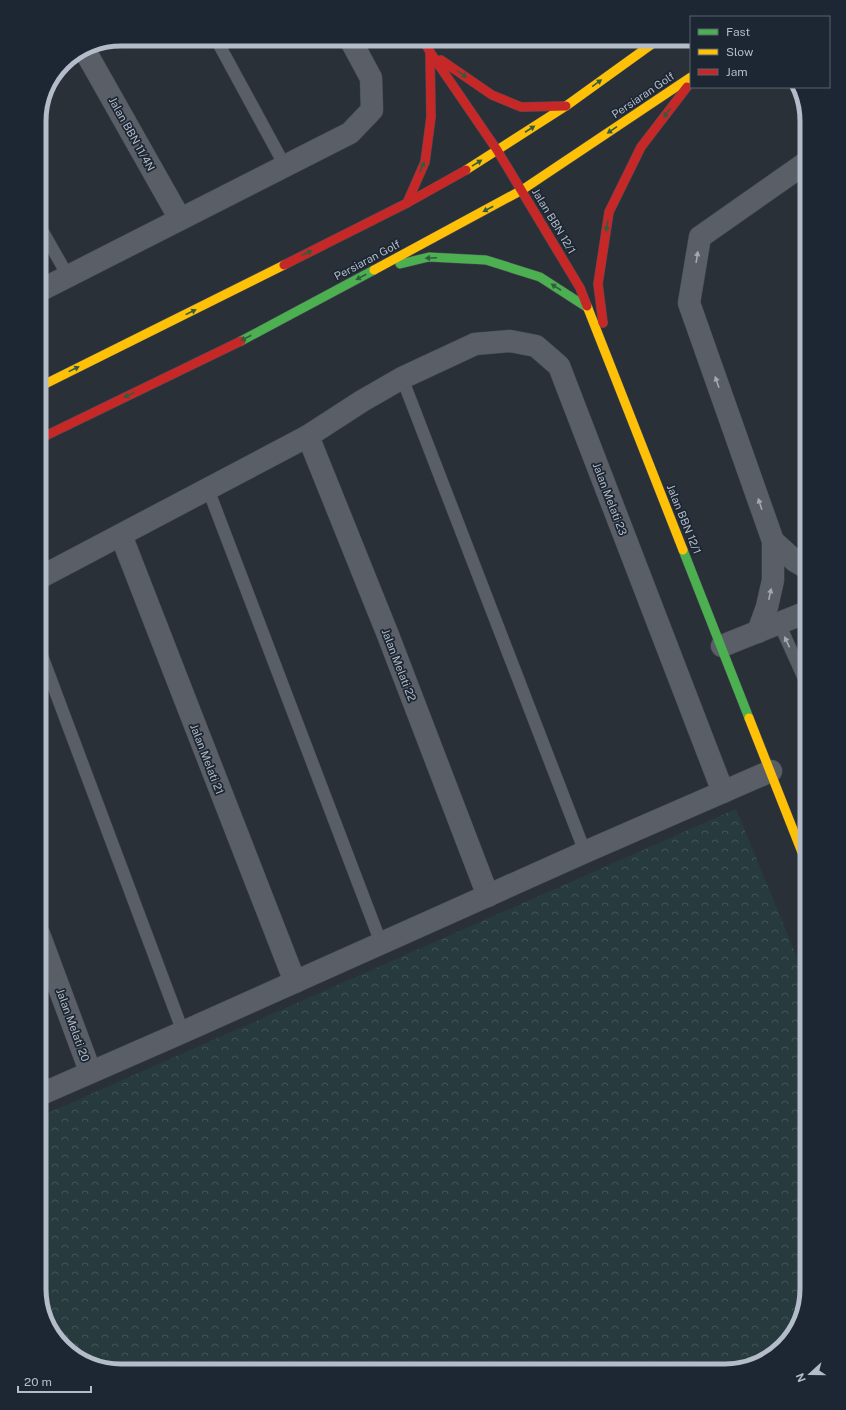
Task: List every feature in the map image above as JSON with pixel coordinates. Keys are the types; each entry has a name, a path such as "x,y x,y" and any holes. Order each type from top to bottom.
{"street":[{"path":"46,287 350,133 372,110 371,78 354,46"},
{"name":"Jalan BBN 12/1","path":"427,46 497,150 580,288 800,847"},
{"path":"46,384 215,300 461,174 566,106 649,46"},
{"path":"430,52 492,95 522,106 566,106"},
{"path":"406,202 425,162 431,117 430,52"},
{"name":"Jalan BBN 11/4N","path":"87,55 180,219"},
{"name":"Persiaran Golf","path":"46,436 243,340 522,190 690,78"},
{"path":"607,356 598,284 609,212 642,147 690,83"},
{"path":"758,632 767,607 773,580 773,541 689,303 700,237 800,171"},
{"path":"374,270 429,257 486,260 540,277 588,308"},
{"name":"Jalan Melati 23","path":"46,574 308,436 362,401 402,378 475,344 510,341 536,346 559,366 723,792"},
{"name":"Jalan Melati 22","path":"308,436 388,635 488,896"},
{"name":"Jalan Melati 21","path":"121,535 295,982"},
{"path":"773,541 800,564"},
{"path":"722,646 800,615"},
{"path":"46,1092 184,1032 585,852 771,771"},
{"name":"Jalan Melati 20","path":"46,953 90,1072"}],"lane":[{"path":"220,46 285,166"},
{"path":"46,237 68,276"},
{"path":"402,378 585,852"},
{"path":"208,489 381,943"},
{"path":"779,623 800,670"},
{"path":"46,667 184,1032"}],"green space":[{"path":"736,809 800,965 800,1289 797,1308 790,1326 778,1342 771,1348 749,1360 725,1364 107,1363 88,1356 65,1338 54,1322 47,1303 46,1114"}],"traffic: fast":[{"path":"400,264 429,257 486,260 540,277 588,308"},
{"path":"241,341 374,270"},
{"path":"683,550 749,718"}],"traffic: slow":[{"path":"466,170 566,106 649,46"},
{"path":"374,270 522,190 690,78"},
{"path":"46,384 284,265"},
{"path":"587,306 683,550"},
{"path":"749,718 800,847"}],"traffic: jam":[{"path":"427,46 497,150 580,288 587,306"},
{"path":"407,203 425,162 431,117 430,52"},
{"path":"441,60 492,95 521,107 566,106"},
{"path":"603,323 598,284 609,212 641,147 687,87"},
{"path":"284,265 407,203 466,170"},
{"path":"46,436 241,341"}]}
